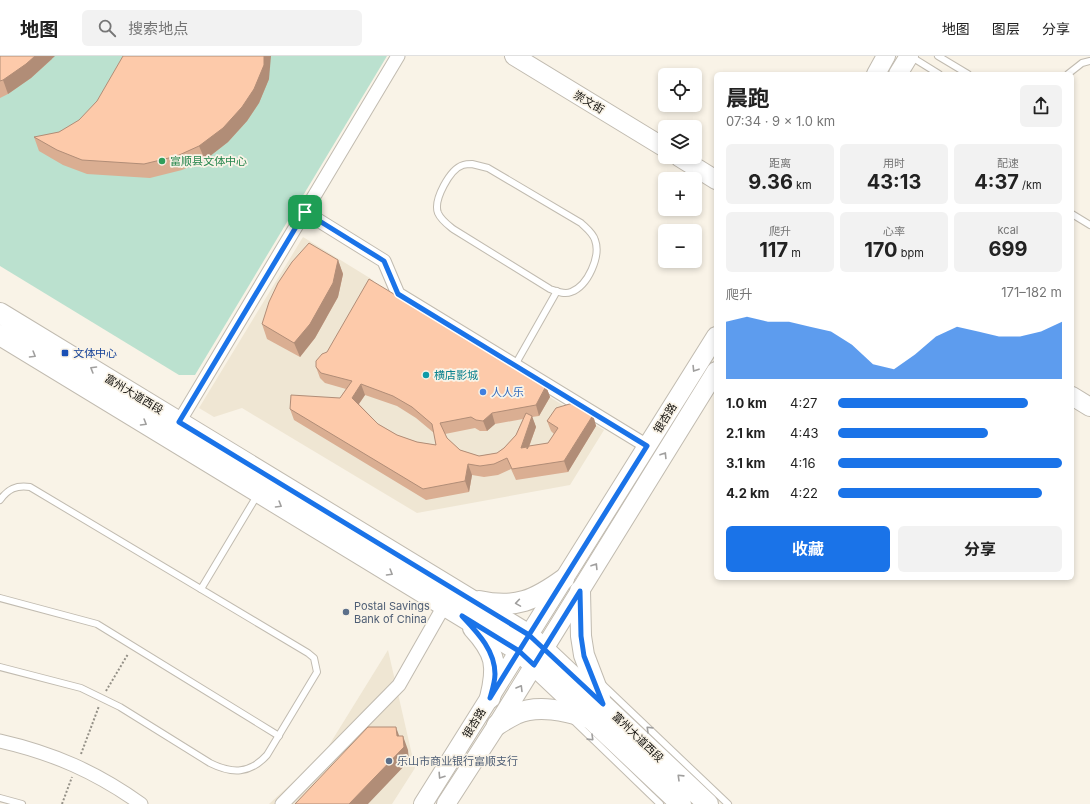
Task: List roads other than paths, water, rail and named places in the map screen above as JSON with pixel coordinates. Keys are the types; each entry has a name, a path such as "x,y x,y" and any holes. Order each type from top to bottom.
{"main road":[{"name":"崇文街","path":"514,56 658,144"},
{"path":"877,72 886,56"},
{"path":"899,72 910,56"},
{"path":"690,164 714,179"},
{"name":"富州大道西段","path":"0,313 179,422 466,608 524,643 597,711 708,804"},
{"name":"富州大道西段","path":"0,335 444,606 466,608"},
{"name":"银杏路","path":"423,804 714,339"},
{"name":"银杏路","path":"446,804 497,725 714,374"},
{"path":"1074,397 1090,407"},
{"path":"490,698 496,675 494,663 466,608 492,604 508,605 525,602 538,597 564,579"},
{"path":"497,725 516,714 536,709 597,711 590,673 584,656 581,636 580,591"},
{"name":"富州大道西段","path":"597,711 681,804"}],"street":[{"path":"179,422 398,56"},
{"path":"305,212 384,261 398,294 647,446"},
{"path":"282,804 399,685 444,606"},
{"path":"0,740 34,748 77,765 120,789 141,804"}],"lane":[{"path":"910,56 937,72"},
{"path":"938,56 965,72"},
{"path":"1071,72 1082,63 1090,61"},
{"path":"472,164 488,168 581,223 595,238 597,248 596,258 588,276 580,286 570,292 557,291 453,229 444,222 438,213 437,203 440,192 462,165 472,164"},
{"path":"1074,215 1090,225"},
{"path":"515,365 557,291"},
{"path":"0,500 12,488 20,486 30,487 314,658 317,672 315,678 259,764 248,770 224,770 210,763 120,707 81,688 0,668"},
{"path":"201,589 259,492"},
{"path":"0,598 97,624 278,736"},
{"path":"590,673 728,804"},
{"path":"563,711 660,804"},
{"path":"0,798 22,804"}],"place":[{"name":"富顺县文体中心","path":"162,161"},
{"name":"文体中心","path":"65,353"},
{"name":"横店影城","path":"426,375"},
{"name":"人人乐","path":"483,392"},
{"name":"Postal Savings Bank of China","path":"346,612"},
{"name":"乐山市商业银行富顺支行","path":"389,761"}]}
